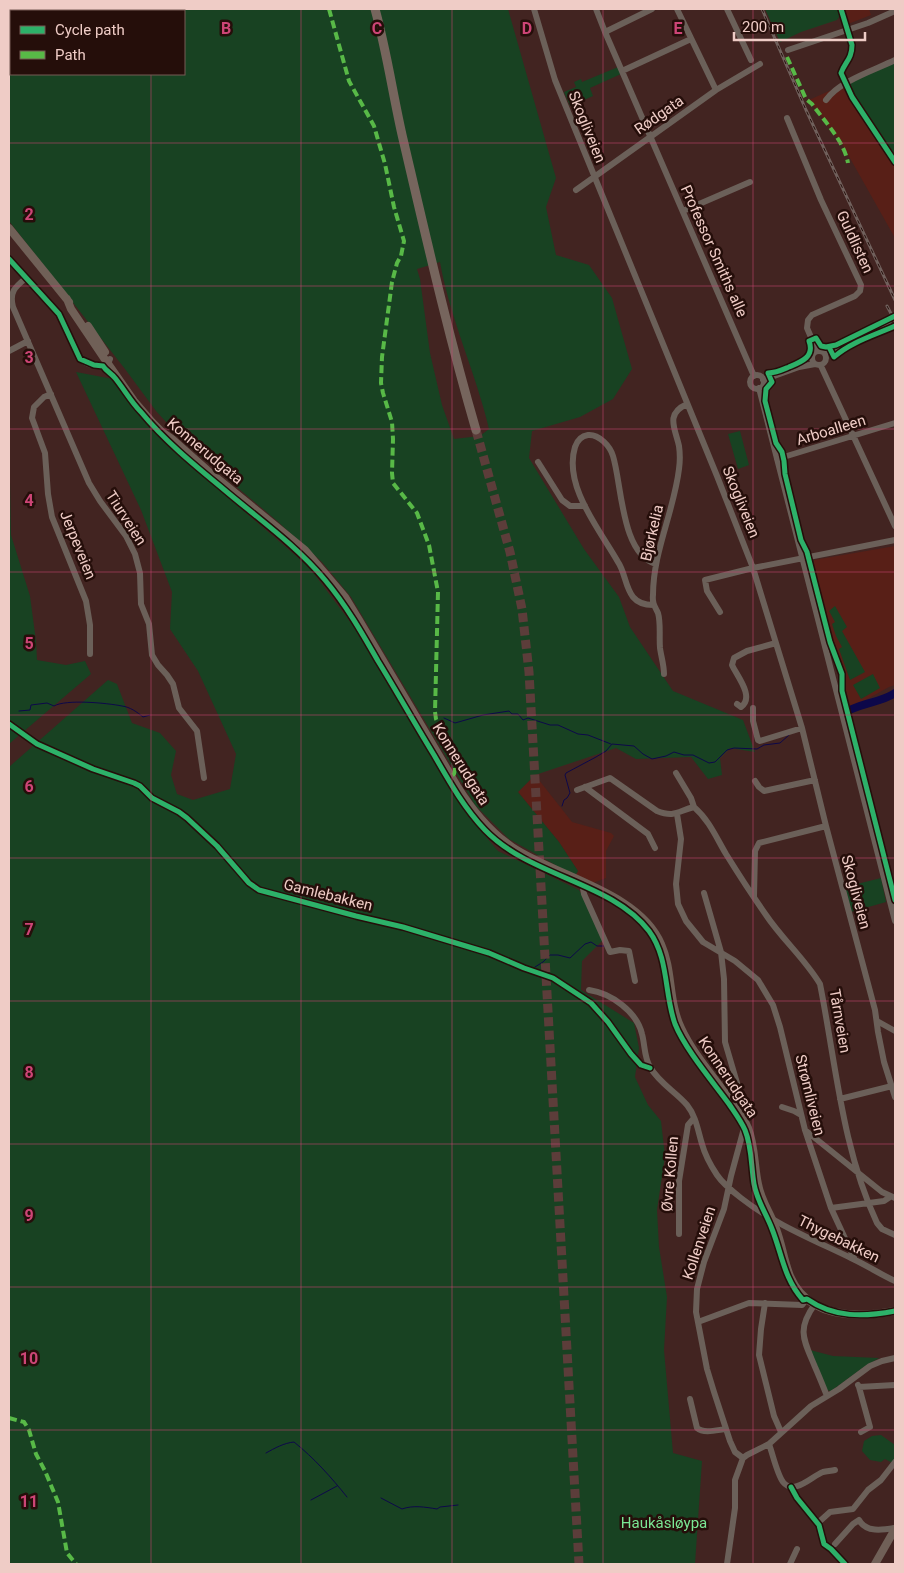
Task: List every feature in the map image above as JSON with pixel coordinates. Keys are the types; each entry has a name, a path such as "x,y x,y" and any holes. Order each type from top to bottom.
{"highway":[{"path":"377,9 403,140 444,314 476,430"}],"main road":[{"name":"Konnerudgata","path":"9,228 95,335 107,361 172,439 294,541 330,579 359,620 457,786 480,818 512,847 543,865 602,891 631,908 655,932 665,955 672,999 680,1026 692,1047 746,1124 752,1143 761,1196 776,1220 776,1230 790,1276 795,1286 807,1299 831,1312 855,1316 895,1311"},
{"path":"875,1564 895,1529"}],"street":[{"name":"Professor Smiths alle","path":"596,9 754,376"},
{"path":"605,32 652,9"},
{"path":"677,9 716,90"},
{"path":"727,9 751,60"},
{"name":"Skogliveien","path":"536,10 555,80 753,568 802,728 877,1021 879,1040 895,1097"},
{"path":"788,50 868,23 895,11"},
{"path":"622,71 691,39"},
{"path":"826,100 831,93 847,83 895,60"},
{"name":"Rødgata","path":"576,190 716,90 760,64"},
{"name":"Guldlisten","path":"787,118 821,200 861,285 860,291 855,296 812,315 808,320 807,328 817,353"},
{"path":"683,212 750,182"},
{"path":"9,259 59,314 80,359 86,363 107,361"},
{"name":"Tiurveien","path":"26,278 15,289 11,299 89,483 126,536 136,554 140,573 141,604 149,624 152,655 173,684 179,708 197,731 204,778"},
{"path":"798,367 817,353 838,348 889,324"},
{"path":"9,350 28,342"},
{"path":"763,380 798,367 818,365 825,362 838,348"},
{"path":"817,353 826,355 827,359"},
{"path":"817,353 812,361 818,365 854,436 895,526"},
{"path":"759,388 754,388 750,381 754,376 760,376 763,380"},
{"path":"759,388 763,384 763,380"},
{"path":"759,388 895,921"},
{"name":"Jerpeveien","path":"51,394 44,397 34,407 32,418 45,453 52,517 86,601 90,625 90,654"},
{"name":"Bjørkelia","path":"664,674 660,650 658,614 653,605 652,595 656,564 680,464 679,447 673,424 674,417 678,410 687,404"},
{"name":"Arboalleen","path":"777,459 895,423"},
{"path":"653,605 637,601 632,595 619,562 595,526 578,491 573,456 577,442 582,437 594,436 601,440 613,454 623,509 630,532 644,558 656,564"},
{"path":"538,462 562,500 570,506 585,506"},
{"path":"720,612 707,591 704,580 753,568 895,540"},
{"path":"737,704 741,707 746,698 741,680 732,665 732,661 747,650 776,643"},
{"path":"753,708 753,721 758,740 760,741 802,728"},
{"name":"Tårnveien","path":"676,773 691,798 694,807 708,821 725,853 777,930 812,971 820,984 829,1026 845,1128 858,1173 879,1226 895,1235"},
{"path":"577,790 610,778 657,811 665,814 678,814 694,807"},
{"path":"755,781 764,791 815,780"},
{"path":"586,787 648,834 655,848"},
{"name":"Strømliveien","path":"678,814 681,839 676,884 678,904 686,921 703,942 735,960 758,980 773,1004 805,1130 831,1208 855,1260"},
{"path":"754,896 755,851 759,843 826,826"},
{"path":"582,882 584,894 610,952 620,950 629,952 635,982"},
{"path":"704,894 722,952"},
{"name":"Konnerudgata","path":"722,952 725,1042 747,1117 746,1124"},
{"path":"590,990 597,991 617,1001 633,1017 641,1030 646,1060 650,1068 687,1106 694,1118 702,1145 718,1176 729,1189 776,1220"},
{"path":"877,1021 895,1031"},
{"path":"840,1098 892,1086"},
{"path":"782,1107 801,1115"},
{"name":"Øvre Kollen","path":"679,1234 679,1181 688,1125 694,1118"},
{"name":"Kollenveien","path":"743,1458 735,1452 726,1429 707,1369 696,1312 698,1288 704,1262 724,1209 746,1124"},
{"path":"805,1130 892,1198"},
{"path":"831,1208 884,1201 892,1198"},
{"name":"Thygebakken","path":"776,1220 895,1281"},
{"path":"698,1322 749,1303 802,1304 807,1299"},
{"path":"765,1303 760,1329 759,1354 774,1416 781,1432"},
{"path":"815,1304 808,1314 803,1328 803,1339 827,1396"},
{"path":"726,1564 735,1508 735,1480 743,1458 769,1444 810,1406 854,1379 870,1366 895,1358"},
{"path":"854,1379 859,1387 870,1427 861,1432"},
{"path":"859,1387 895,1384"},
{"path":"690,1399 697,1428 701,1431 726,1429"},
{"path":"769,1444 784,1482 792,1487 800,1486 822,1473 835,1470"},
{"path":"820,1521 830,1512 853,1509 868,1490 881,1480 895,1462"},
{"path":"835,1544 859,1520 861,1524 876,1530 895,1529"},
{"path":"790,1564 797,1549"}],"shaded area":[{"path":"843,9 869,9 871,15 848,24"},
{"path":"847,83 895,155 895,238 842,144 809,100"},
{"path":"895,546 895,685 851,708 845,679 832,639 814,567 814,560"},
{"path":"535,775 572,822 611,833 614,836 606,851 606,878 593,883 575,876 578,871 559,842 518,792"}],"green space":[{"path":"9,9 508,9 556,178 546,207 556,255 589,265 612,298 632,369 613,399 580,417 532,431 529,458 584,549 619,597 630,627 673,691 743,720 755,752 730,748 720,758 722,775 708,779 691,757 636,759 616,748 535,775 518,792 559,842 578,871 575,876 509,839 475,805 351,597 322,562 276,520 187,445 156,411 9,221","holes":["440,262 444,283 489,429 480,436 454,439 442,405 430,353 417,269"]},
{"path":"765,9 840,9 841,14 837,20 801,32 780,42"},
{"path":"895,63 895,155 847,83"},
{"path":"618,67 621,74 590,88 593,96 570,106 564,92 576,87 574,82 581,79 582,82"},
{"name":"Haukåsløypa","path":"76,372 113,379 132,406 181,457 309,567 357,631 451,790 476,825 498,851 579,890 586,902 603,940 582,961 581,990 634,1023 639,1048 635,1077 648,1105 661,1121 665,1156 657,1210 659,1247 667,1297 664,1350 673,1453 702,1461 695,1564 9,1564 9,767 108,680 117,684 132,723 160,733 176,751 171,775 177,794 193,800 230,789 236,754 198,671 170,629 172,592 141,510"},
{"path":"9,429 11,535 30,596 37,660 66,665 85,661 91,674 9,744"},
{"path":"740,431 749,465 738,469 728,434"},
{"path":"835,606 847,627 842,631 865,672 850,680 839,649 842,647 832,624 835,622 829,611"},
{"path":"873,674 880,688 861,699 853,685"},
{"path":"881,878 886,902 851,912 845,887"},
{"path":"810,1350 833,1356 879,1358 831,1391 826,1390"},
{"path":"881,1435 895,1445 894,1464 885,1459 881,1462 870,1460 862,1451 864,1441 872,1436"}],"waterway":[{"path":"852,709 895,693"},
{"path":"19,711 30,710 31,705 47,703 54,706 87,702 125,707 143,717 150,715"},
{"path":"444,718 455,723 483,715 509,711 512,714 518,714 523,720 528,718 550,725 558,725 578,734 588,735 611,744"},
{"path":"562,806 570,793 566,773 606,751 612,744 634,746 652,759 674,752 693,755 709,763 715,762 727,750 734,748 757,749 764,745 780,743 789,735"},
{"path":"535,967 550,955 570,958 585,944 591,942 597,946 604,946"},
{"path":"266,1453 294,1442 322,1468 347,1497"},
{"path":"311,1500 337,1486"},
{"path":"381,1498 402,1509 415,1507 437,1509 458,1505"}],"tunnel":[{"path":"476,430 510,552 522,609 529,672 579,1564"}],"railway":[{"path":"762,9 806,110 895,300"},
{"path":"887,306 895,321"}],"marked path":[{"path":"329,9 349,81 374,126 404,241 392,282 382,357 381,383 392,422 393,483 417,513 429,545 438,592 435,712 436,719 454,760 454,774 451,776"},
{"path":"787,57 806,99 812,104 838,139 843,147 848,163"},
{"path":"9,1418 24,1422 29,1430 36,1454 58,1502 67,1553 76,1564"}],"cycle path":[{"path":"841,9 852,45 850,57 841,73 852,97 895,162"},
{"path":"9,259 59,314 80,359 94,365 103,366 115,378 137,408 169,442 301,554 325,580 360,630 457,794 485,830 503,846 524,859 614,901 633,915 649,931 660,953 675,1024 692,1054 729,1104 745,1130 749,1143 757,1196 772,1229 787,1275 803,1300 807,1299 828,1310 839,1313 861,1315 895,1311"},
{"path":"895,316 836,345 821,346 816,338 809,341 810,351 806,358 781,370 768,373 772,382 766,389 765,401 776,443 782,452 785,474 801,540 807,552 830,642 842,674 842,691 895,900"},
{"path":"829,347 834,357 855,343 895,326"},
{"name":"Gamlebakken","path":"9,724 37,744 93,769 140,786 152,798 187,818 217,846 249,883 259,890 403,927 489,953 553,978 591,1003 608,1022 631,1054 641,1065 650,1068"},
{"path":"791,1487 797,1498 819,1525 824,1544 845,1564"}]}
